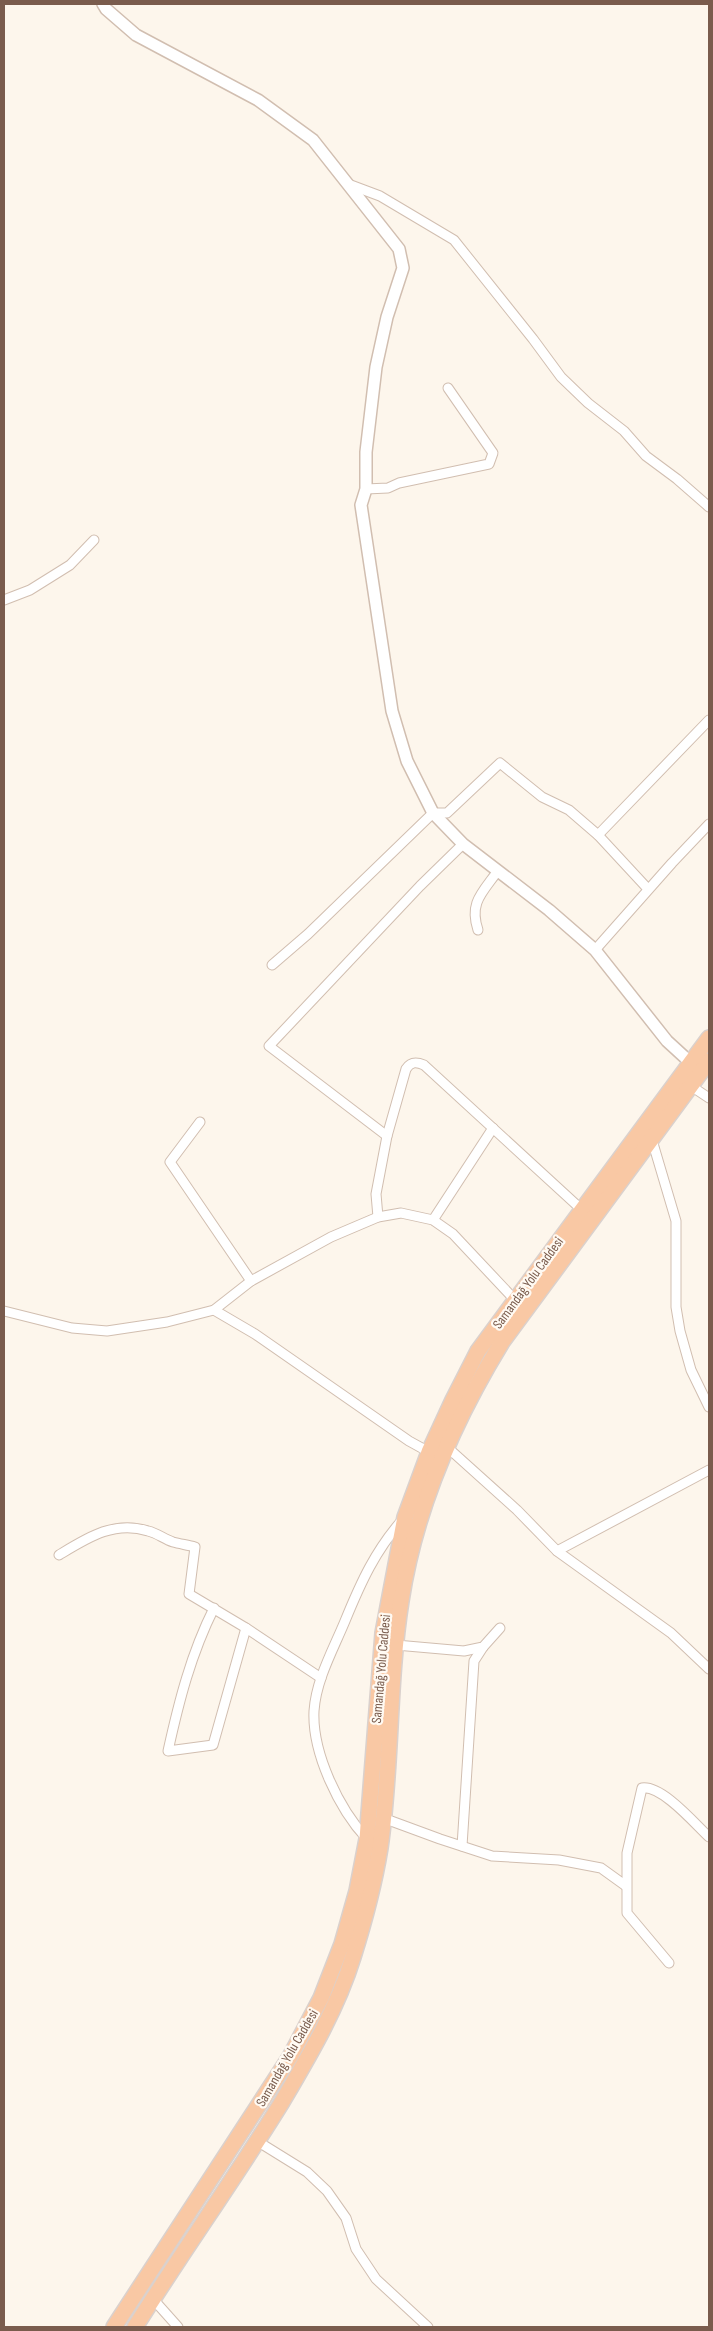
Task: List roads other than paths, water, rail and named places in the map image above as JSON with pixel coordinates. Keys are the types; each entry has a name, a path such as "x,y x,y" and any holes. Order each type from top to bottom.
{"highway":[{"name":"Samandağ Yolu Caddesi","path":"114,2327 290,2057 322,1998 342,1944 357,1891 367,1839 383,1633 405,1517 429,1452 452,1400 478,1351 709,1038"},
{"name":"Samandağ Yolu Caddesi","path":"135,2327 257,2141 310,2054 331,2014 352,1960 368,1904 380,1848 401,1600 411,1554 432,1481 484,1372 502,1342 709,1061"}],"street":[{"path":"103,4 106,10 136,34 258,100 313,140 399,249 403,268 387,317 376,366 366,452 366,489 360,505 392,711 407,760 433,813 463,844 497,872 549,910 595,950 667,1041 691,1063"},
{"path":"348,184 380,196 454,240 534,339 561,377 582,397 624,431 646,456 677,479 709,507"},
{"path":"366,489 388,488 400,483 489,464 493,453 448,388"},
{"path":"4,600 30,590 70,565 94,540"},
{"path":"598,835 709,720"},
{"path":"272,965 308,934 433,813 447,813 500,763 542,797 569,810 598,835 648,889"},
{"path":"595,950 648,889 709,824"},
{"path":"387,1136 269,1046 420,886 463,844"},
{"path":"478,930 474,917 476,901 497,872"},
{"path":"378,1217 376,1194 387,1136 406,1068 411,1063 417,1062 424,1065 581,1209"},
{"path":"691,1086 709,1098"},
{"path":"200,1122 170,1162 251,1281"},
{"path":"434,1220 493,1128"},
{"path":"652,1140 676,1221 676,1306 680,1331 691,1370 709,1407"},
{"path":"4,1311 72,1328 107,1331 167,1322 214,1310 251,1281 331,1237 378,1217 401,1213 434,1220 453,1234 515,1300"},
{"path":"214,1310 255,1334 429,1452"},
{"path":"447,1448 518,1510 557,1551 671,1633 709,1669"},
{"path":"557,1551 709,1470"},
{"path":"367,1839 351,1821 330,1779 316,1738 314,1711 321,1678 371,1561 405,1517"},
{"path":"59,1555 94,1534 114,1528 131,1527 148,1531 173,1542 195,1547 189,1594 246,1628 321,1678"},
{"path":"214,1608 200,1636 181,1692 168,1751 213,1745 246,1628"},
{"path":"462,1846 474,1661 483,1647 500,1628"},
{"path":"396,1646 464,1651 483,1647"},
{"path":"669,1964 627,1913 627,1853 642,1788 647,1787 665,1796 709,1837"},
{"path":"383,1818 492,1856 559,1860 601,1868 626,1886"},
{"path":"257,2141 307,2172 327,2191 346,2218 356,2249 376,2279 428,2327"},
{"path":"153,2299 178,2327"}]}
